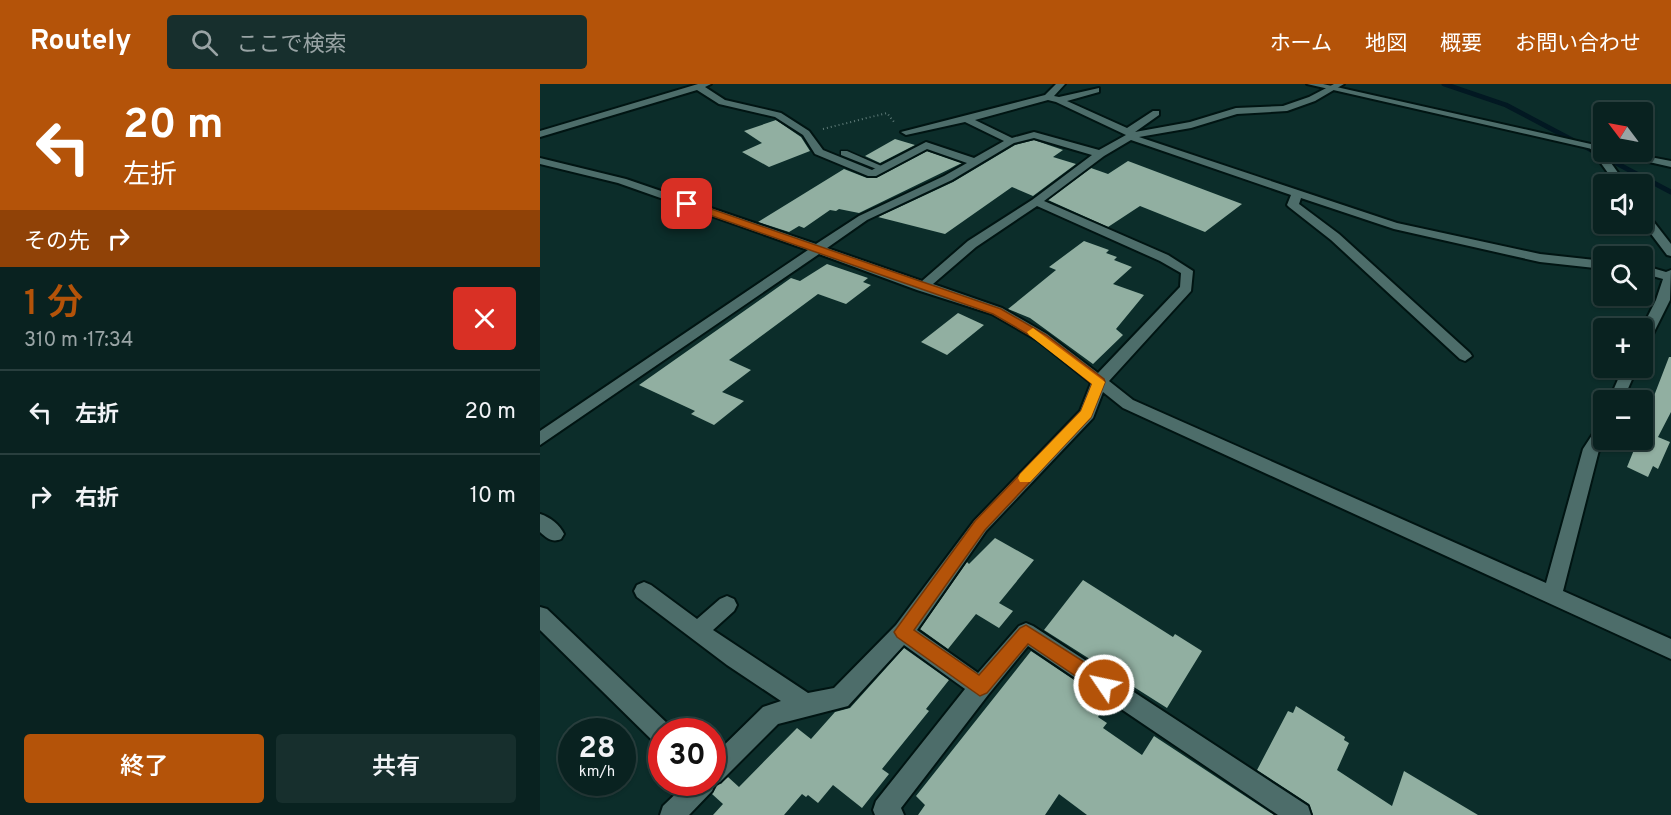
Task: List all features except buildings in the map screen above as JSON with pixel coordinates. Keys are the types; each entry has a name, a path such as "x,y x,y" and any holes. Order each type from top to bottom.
{"street":[{"path":"906,132 1048,97 1061,84"},
{"path":"1311,84 1335,87 1593,148"},
{"path":"540,134 704,85 722,102 778,116 806,133 819,152 872,174 926,145 975,162"},
{"path":"1130,135 1191,125 1236,111 1284,109 1335,87"},
{"path":"1059,100 1096,90"},
{"path":"1048,97 1059,100 1130,135 1297,195 1394,226 1540,258 1593,264"},
{"path":"1089,114 1106,108"},
{"path":"922,287 972,244 1036,202 1100,154 1130,135 1156,113"},
{"path":"966,119 1011,141"},
{"path":"906,132 927,142 926,145"},
{"path":"540,439 863,218 917,194 1011,141 1034,135 1100,154"},
{"path":"1653,160 1671,164"},
{"path":"540,161 622,181 997,312 1042,338 1128,404 1671,649"},
{"path":"1297,195 1293,205 1335,237 1465,356"},
{"path":"726,760 771,715 806,704 840,698 903,632 980,526 1087,414 1099,382 1186,288 1187,271 1164,258 1036,202"},
{"path":"1653,228 1671,252"},
{"path":"1653,271 1671,275 1663,300 1653,320"},
{"path":"1552,595 1593,446"},
{"path":"540,521 555,534"},
{"path":"644,591 734,658 806,704"},
{"path":"698,631 727,605"},
{"path":"540,616 648,720"},
{"path":"903,632 980,687"},
{"path":"886,813 980,687 1026,633 1299,815"},
{"path":"672,815 691,796"}],"lane":[{"path":"844,153 882,168"}],"path":[{"path":"806,133 887,113 896,125 906,132"}],"waterway":[{"path":"1444,84 1506,105 1671,192"}],"slow traffic":[{"path":"1025,478 1087,414 1099,382 1033,332"}],"route":[{"path":"687,204 997,312 1042,338 1099,382 1087,414 980,526 903,632 980,687 1026,633 1104,685"}]}
